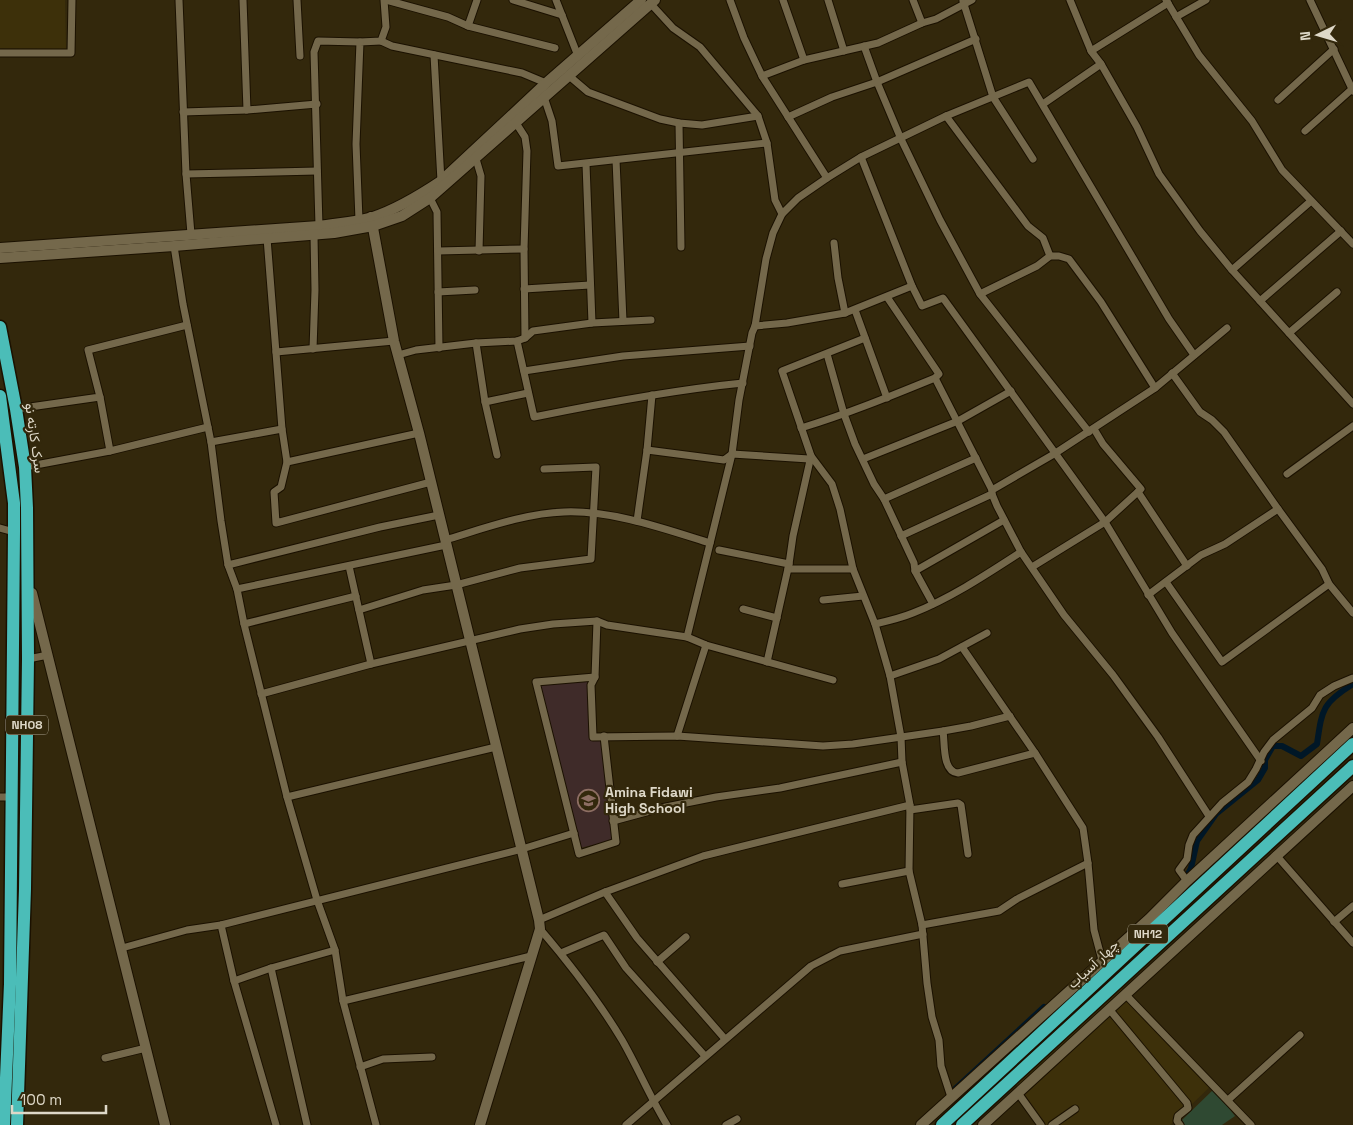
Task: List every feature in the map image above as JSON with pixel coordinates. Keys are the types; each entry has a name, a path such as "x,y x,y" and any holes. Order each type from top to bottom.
{"highway":[{"name":"سرک کارته نو","path":"0,327 25,467 28,659 25,889 17,1125"},
{"name":"سرک کارته نو","path":"0,396 14,503 13,616 6,797 4,1125"},
{"path":"13,616 26,613"},
{"name":"چهار آسیاب","path":"942,1125 1353,744"},
{"name":"NH12","path":"962,1125 1353,766"},
{"path":"1256,834 1266,845"}],"main road":[{"path":"0,258 17,251 191,234 317,230 359,220 372,222 427,190 440,180 640,0"},
{"path":"0,248 17,251 174,246 267,238 402,216 430,198 476,159 568,75 653,2"},
{"path":"372,222 394,341 471,641 539,925 480,1125"},
{"path":"27,566 34,606 122,948 165,1125"},
{"path":"921,1125 950,1092 1101,957 1149,919 1185,877 1353,728"},
{"path":"983,1125 1353,786"}],"street":[{"path":"0,53 71,53 72,0"},
{"path":"176,0 191,234"},
{"path":"243,0 247,110"},
{"path":"297,0 300,56"},
{"path":"381,41 386,28 385,0 448,17 468,26 555,48"},
{"path":"468,26 477,0"},
{"path":"513,0 562,15"},
{"path":"556,0 578,56"},
{"path":"730,0 744,38 762,76 826,178"},
{"path":"783,0 804,60"},
{"path":"828,0 844,51"},
{"path":"913,0 922,23"},
{"path":"762,76 804,60 878,43 922,23 936,19 964,2 972,0"},
{"path":"1070,0 1090,51 1101,64 1137,126 1159,174 1200,231 1232,270 1353,404"},
{"path":"1176,17 1206,0"},
{"path":"1305,131 1352,90 1310,0"},
{"path":"1090,51 1167,1 1199,55 1252,121 1282,170 1353,244"},
{"path":"653,2 673,28 700,47 758,116 767,143 775,200 782,214"},
{"path":"964,2 993,97 1033,159"},
{"path":"788,117 832,97 877,82 976,39"},
{"path":"313,349 317,230 317,104 314,52 318,41 381,41 392,46 522,73 546,83"},
{"path":"359,220 356,144 360,42"},
{"path":"864,46 901,139 940,220 980,294 1141,489 1105,522 1032,567"},
{"path":"1278,100 1334,49"},
{"path":"434,55 440,180"},
{"path":"1043,104 1101,64"},
{"path":"568,75 588,92 660,119 702,125 758,116"},
{"path":"687,637 732,454 739,400 755,326 766,259 773,233 782,214 798,198 861,157 946,116 1029,82 1169,319 1194,355"},
{"path":"544,97 552,121 558,166 767,143"},
{"path":"184,112 247,110 317,104"},
{"path":"946,116 1028,226 1042,238 1050,256"},
{"path":"516,123 525,137 527,151 524,249 525,338"},
{"path":"679,123 681,246"},
{"path":"861,157 912,286 922,306 942,298 1105,522 1172,633 1261,761"},
{"path":"476,159 481,176 479,251"},
{"path":"616,160 623,321"},
{"path":"586,164 592,323"},
{"path":"186,174 317,170"},
{"path":"430,198 437,212 439,348"},
{"path":"1232,270 1311,201"},
{"path":"1260,301 1340,231"},
{"path":"267,238 282,429 287,462 281,487 274,492 276,523 431,482"},
{"path":"0,240 17,251"},
{"path":"834,243 845,313"},
{"path":"174,246 187,325 211,442 220,521 228,564 237,589 287,797 317,900 335,950 343,1002 376,1125"},
{"path":"438,251 524,249"},
{"path":"980,294 1037,266 1050,256 1068,259 1101,302 1155,388"},
{"path":"524,289 590,285"},
{"path":"755,326 787,323 845,313 912,286"},
{"path":"438,292 475,290"},
{"path":"1289,333 1338,292"},
{"path":"801,428 887,398 935,378 939,374 887,297"},
{"path":"855,310 887,398"},
{"path":"398,355 416,350 476,343 517,341 525,338 533,331 592,323 651,320"},
{"path":"110,451 100,397 88,350 187,325"},
{"path":"901,536 992,492 1092,430 1155,388 1227,328"},
{"path":"864,338 782,371 810,457 832,484 840,509 853,569 875,624 890,676 901,737 902,762 910,808 909,871 922,925 931,1010 938,1040 941,1066 950,1092"},
{"path":"276,352 394,341"},
{"path":"517,341 534,418 690,388 743,383"},
{"path":"476,343 485,402 496,455"},
{"path":"524,371 623,356 750,346"},
{"path":"827,354 844,414 855,444 874,484 884,499 933,604"},
{"path":"1172,373 1200,412 1212,420 1224,432 1322,569 1329,584 1353,613"},
{"path":"935,378 958,421 1021,552 1059,607 1113,675 1158,738 1209,816"},
{"path":"863,459 958,421 1011,391"},
{"path":"485,402 528,394"},
{"path":"637,521 647,450 652,395"},
{"path":"16,409 100,397"},
{"path":"1287,474 1353,426"},
{"path":"25,467 110,451 208,427"},
{"path":"211,442 282,429"},
{"path":"287,462 419,433"},
{"path":"647,450 724,460 732,454 810,457"},
{"path":"767,662 789,567 793,536 810,457"},
{"path":"884,499 976,458"},
{"path":"359,610 422,590 456,585 520,568 591,559 596,467 544,469"},
{"path":"1138,492 1187,566"},
{"path":"1148,595 1201,555 1225,544 1278,509"},
{"path":"237,589 348,566 446,542 496,525 564,512 593,514 637,521 710,543"},
{"path":"228,564 380,527 439,515"},
{"path":"916,571 1004,520"},
{"path":"0,528 14,532"},
{"path":"719,550 789,567 853,569"},
{"path":"875,624 913,613 933,604 970,584 1021,552"},
{"path":"348,566 371,664"},
{"path":"1166,582 1222,662 1329,584"},
{"path":"244,624 356,596"},
{"path":"823,600 864,596"},
{"path":"743,609 777,618"},
{"path":"597,621 595,677 591,685 593,736 677,736 823,746 853,744 943,731 1010,716"},
{"path":"262,694 371,664 520,629 597,621 607,625 687,637 706,645 833,680"},
{"path":"890,676 939,659 987,633"},
{"path":"677,736 706,645"},
{"path":"962,647 1035,753 1083,828 1094,930 1101,957"},
{"path":"28,659 48,655"},
{"path":"595,677 536,682 579,854 616,842 604,736"},
{"path":"1185,877 1179,870 1187,859 1189,844 1193,834 1222,803 1248,782 1261,761 1264,752 1273,740 1312,708 1320,695 1334,686 1353,678"},
{"path":"943,731 947,764 949,770 953,773 1035,753"},
{"path":"287,797 496,747"},
{"path":"613,821 670,806 780,788 902,762"},
{"path":"667,1125 652,1101 623,1042 596,998 539,925 604,892 703,856 910,808 958,803 961,805 968,854"},
{"path":"122,948 187,930 221,925 522,849 574,833"},
{"path":"1276,855 1353,943"},
{"path":"922,925 999,911 1017,899 1088,863"},
{"path":"842,884 909,871"},
{"path":"604,892 637,938 725,1039"},
{"path":"1334,922 1353,906"},
{"path":"221,925 234,981 276,1125"},
{"path":"626,1125 811,966 840,951 923,934"},
{"path":"560,953 604,935 626,968 706,1056"},
{"path":"657,962 686,937"},
{"path":"234,981 271,968 335,950"},
{"path":"343,1002 531,956"},
{"path":"271,968 307,1125"},
{"path":"1125,994 1250,1125"},
{"path":"1109,1009 1187,1103 1188,1108 1178,1116 1177,1121 1180,1125"},
{"path":"1228,1100 1300,1035"},
{"path":"105,1058 146,1048"},
{"path":"360,1067 383,1058 432,1057"},
{"path":"1018,1093 1041,1125"},
{"path":"1052,1125 1076,1109"},
{"path":"726,1125 737,1119"}],"shaded area":[{"path":"0,0 65,0 66,49 0,48"},
{"name":"Amina Fidawi High School","path":"588,679 592,738 604,738 613,840 580,848 538,683"},
{"path":"1111,977 1212,1085 1170,1125 1043,1125 1009,1074 1054,1033 1093,990"}],"green space":[{"path":"1214,1089 1235,1116 1222,1125 1185,1125 1182,1120"}],"waterway":[{"path":"1185,880 1191,868 1197,841 1216,814 1258,780 1265,768 1265,760 1273,746 1282,746 1301,756 1317,744 1320,723 1325,708 1329,702 1353,684"},
{"path":"954,1090 1044,1007"}],"place":[{"name":"Amina Fidawi High School","path":"589,800"}]}
